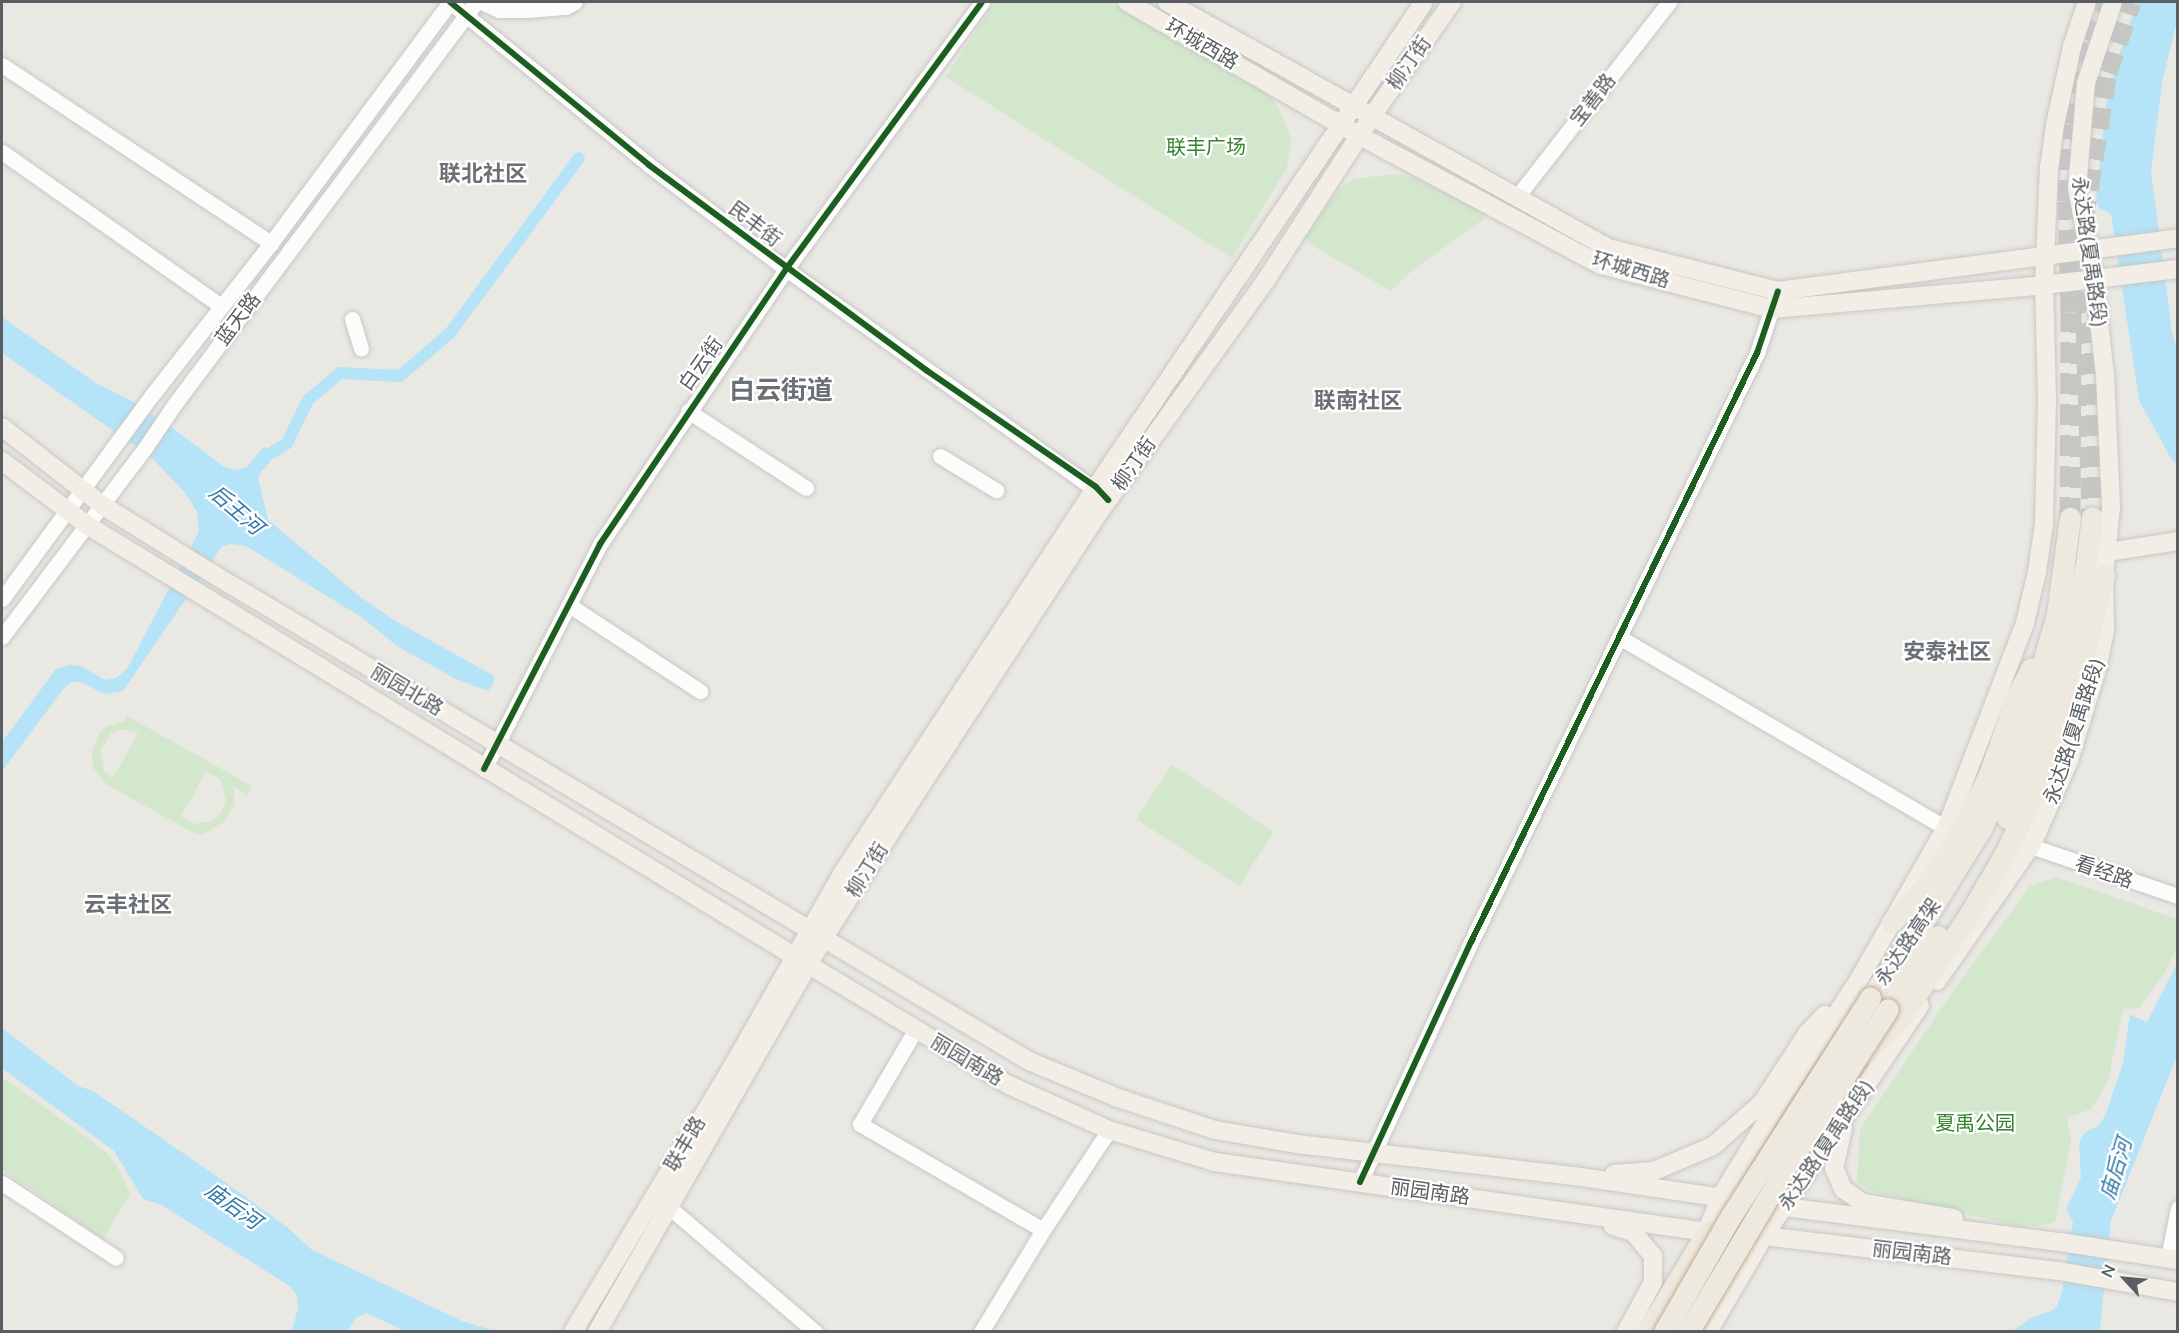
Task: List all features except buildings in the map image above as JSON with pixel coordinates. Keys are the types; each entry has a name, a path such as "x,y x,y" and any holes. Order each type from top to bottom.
{"highway":[{"name":"永达路高架","path":"1688,1332 1844,1076 1879,1001 1920,927 1982,826 2006,774 2025,720 2056,614 2070,518"},
{"name":"永达路高架","path":"1664,1332 1731,1216 1879,1001 1970,889 2003,828 2050,709 2069,646 2086,564 2092,518"},
{"path":"1879,1001 1971,912 2012,839 2052,752 2081,668 2104,575"},
{"path":"1892,922 1933,877 1971,813 1990,772 2016,698 2056,614"},
{"path":"1647,1332 1707,1232"}],"main road":[{"name":"环城西路","path":"1127,2 1360,136 1601,265 1772,309 2044,285 2178,269"},
{"name":"环城西路","path":"1167,2 1608,248 1778,291 2178,238"},
{"name":"柳汀街","path":"802,960 815,935 1352,106 1424,2"},
{"name":"柳汀街","path":"1102,494 1266,280 1372,116 1452,2"},
{"name":"永达路(夏禹路段)","path":"1654,1332 1707,1232 1721,1196 1778,1103 1879,1001 1892,922 1946,828 2025,623 2037,572 2044,523 2048,397 2044,285 2049,168 2055,125 2072,47 2087,2"},
{"name":"永达路(夏禹路段)","path":"1708,1332 1764,1236 2031,846 2069,761 2098,666 2105,628 2104,575 2111,507 2106,386 2094,279 2077,188 2079,137 2086,83 2113,2"},
{"name":"丽园北路","path":"2,427 102,505 815,935"},
{"name":"丽园北路","path":"2,461 87,525 484,769 802,960"},
{"path":"2108,552 2178,541"},
{"name":"丽园南路","path":"815,935 1029,1061 1118,1098 1215,1130 1297,1144 1574,1176 1721,1196 1785,1208 2060,1242 2173,1259"},
{"name":"丽园南路","path":"802,960 1009,1085 1109,1130 1215,1162 1707,1232 1764,1236 2059,1271 2178,1292"},
{"name":"联丰路","path":"597,1332 670,1208 802,960"},
{"name":"联丰路","path":"573,1332 591,1296 734,1064 802,960"},
{"path":"1574,1176 1654,1171 1713,1146 1762,1103 1807,1034 1879,1001"},
{"path":"1858,1096 1840,1135 1836,1155 1834,1168 1843,1189 1863,1203 1950,1216 1998,1234"},
{"path":"1569,1211 1633,1232 1653,1256 1653,1282 1626,1332"}],"street":[{"name":"民丰街","path":"450,2 649,165 786,269 1102,494"},
{"name":"蓝天路","path":"2,599 152,395 271,243 450,2"},
{"name":"蓝天路","path":"2,637 476,2"},
{"path":"481,2 499,10 566,7 575,2"},
{"name":"白云街","path":"484,769 600,544 786,269 982,2"},
{"name":"宝善路","path":"1516,198 1669,2"},
{"path":"2,65 271,243"},
{"path":"2,152 221,306"},
{"path":"1360,1182 1471,942 1757,353 1778,291"},
{"path":"352,319 361,349"},
{"path":"688,411 806,488"},
{"path":"940,456 996,490"},
{"path":"569,605 700,691"},
{"path":"1619,637 1946,828"},
{"name":"看经路","path":"2031,846 2178,896"},
{"path":"916,1029 860,1124 1043,1230"},
{"path":"981,1332 1043,1230 1109,1130"},
{"path":"2,1184 116,1258"},
{"path":"670,1208 815,1332"},
{"path":"2173,1259 2178,1208"}],"green space":[{"name":"联丰广场","path":"995,2 1111,2 1268,91 1282,115 1291,139 1287,168 1232,258 946,77"},
{"path":"1392,174 1413,177 1446,193 1484,213 1484,219 1414,269 1391,291 1308,243 1306,236 1339,189 1354,179"},
{"path":"127,716 252,786 248,795 234,787 234,805 225,821 204,834 196,834 107,785 93,768 92,750 105,727 124,721","holes":["123,729 138,733 113,778 104,770 101,750 111,733","206,771 221,780 226,800 220,814 212,821 194,824 181,817"]},
{"path":"1172,765 1274,832 1239,886 1136,819"},
{"name":"夏禹公园","path":"2056,877 2177,919 2177,947 2164,974 2139,1008 2123,1009 2108,1081 2091,1109 2067,1118 2071,1142 2055,1222 2039,1226 2012,1225 1870,1191 1857,1181 1860,1129 1951,994 2030,886"},
{"path":"2,1077 107,1153 119,1170 130,1194 103,1239 2,1169"}],"water":[{"path":"2137,2 2177,2 2177,21 2162,83 2151,171 2172,332 2177,349 2177,466 2139,400 2111,214 2100,209 2096,200 2106,106 2118,58"},
{"name":"后王河","path":"2,317 96,383 130,400 174,429 223,466 235,470 247,467 264,446 273,457 265,463 258,477 268,520 362,598 394,620 494,676 494,682 488,691 454,678 397,646 361,617 246,546 232,544 222,546 123,691 104,694 81,682 72,682 64,688 2,771 2,742 56,669 69,665 81,666 105,680 116,678 127,669 199,531 197,512 187,495 151,457 2,353"},
{"name":"庙后河","path":"2177,964 2177,1056 2111,1221 2100,1331 2011,1332 2031,1318 2053,1310 2057,1306 2062,1292 2073,1222 2066,1209 2081,1178 2079,1143 2084,1133 2099,1125 2105,1116 2123,1063 2130,1015 2147,1022"},
{"name":"庙后河","path":"2,1028 78,1086 93,1091 222,1180 287,1227 312,1250 462,1321 495,1331 405,1331 366,1313 356,1318 347,1331 292,1331 298,1308 297,1296 291,1287 160,1204 143,1199 114,1151 2,1068"}],"waterway":[{"path":"260,464 268,455 287,443 308,400 340,373 400,376 450,333 579,158"}],"tunnel":[{"path":"2070,518 2071,312 2068,201 2073,124 2089,41 2104,2"},
{"path":"2083,220 2107,72 2131,2"},
{"path":"2084,260 2092,517"}],"cycle path":[{"path":"450,2 649,165 926,370 1096,487 1108,500"},
{"path":"484,769 600,544 786,269 982,2"},
{"path":"1360,1182 1471,942 1757,353 1778,291"}],"district":[{"name":"联北社区","path":"483,175"},
{"name":"白云街道","path":"781,391"},
{"name":"联南社区","path":"1358,402"},
{"name":"安泰社区","path":"1947,653"},
{"name":"云丰社区","path":"128,906"}]}
